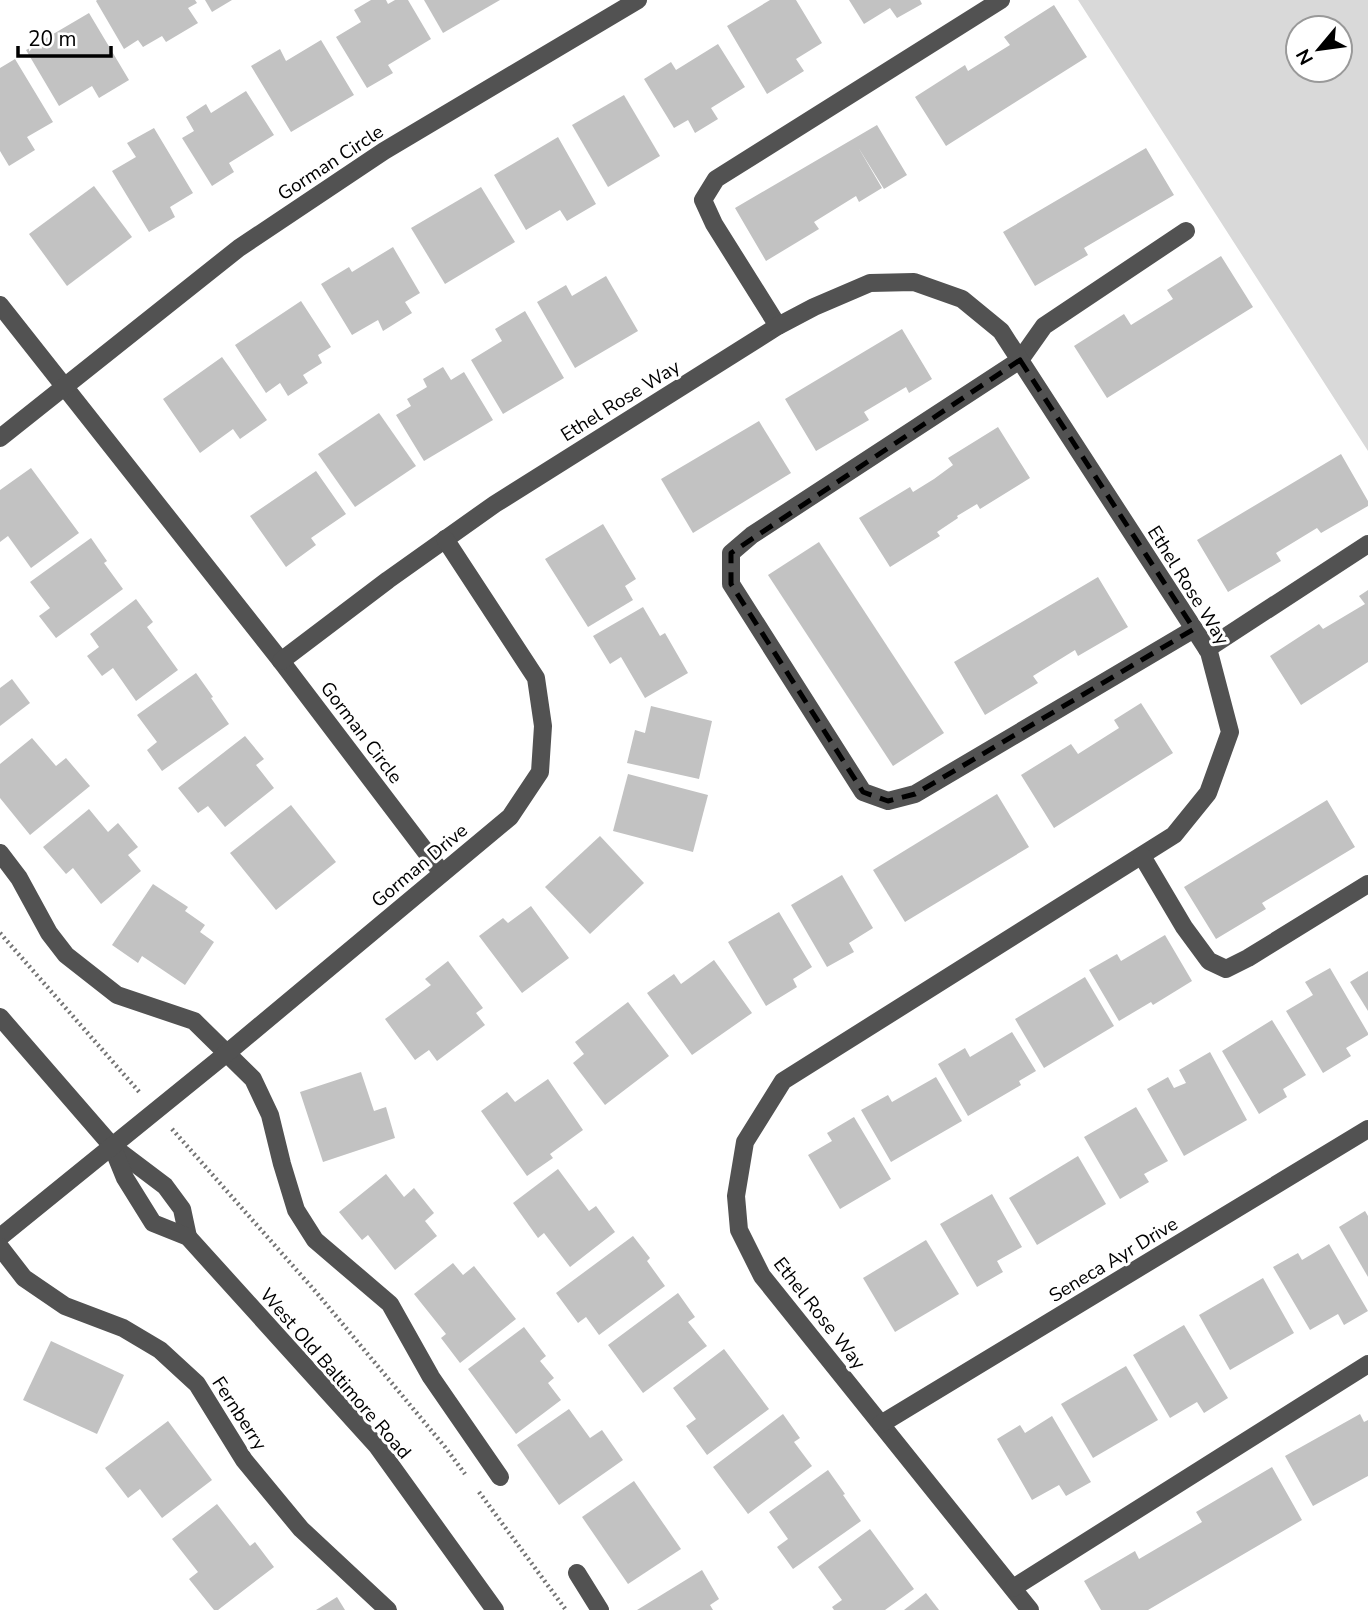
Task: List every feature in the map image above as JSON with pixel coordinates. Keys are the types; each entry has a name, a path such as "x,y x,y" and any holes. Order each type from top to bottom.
{"street":[{"name":"Gorman Circle","path":"64,387 239,248 384,151 638,0"},
{"path":"778,326 714,224 703,200 716,179 1002,0"},
{"path":"1186,232 1044,326 1020,360 752,534 731,554 731,583 863,792 888,801 915,794 1194,629"},
{"name":"Ethel Rose Way","path":"281,661 495,504 778,326 814,307 870,283 914,282 962,299 1001,331 1207,649 1230,733 1208,793 1174,835 783,1081 745,1142 736,1196 739,1230 762,1276 1030,1610"},
{"name":"Gorman Circle","path":"0,305 281,661 442,873"},
{"path":"0,438 64,387"},
{"name":"Gorman Drive","path":"0,1237 510,817 540,772 542,726 536,678 445,539"},
{"path":"1207,649 1368,544"},
{"path":"0,853 19,878 49,933 66,955 117,995 194,1021 253,1079 270,1115 296,1210 302,1220 315,1240 390,1304 431,1377 500,1477"},
{"path":"1142,856 1184,927 1209,961 1226,969 1368,884"},
{"name":"West Old Baltimore Road","path":"0,1017 112,1146 165,1186 182,1209 188,1237"},
{"name":"Seneca Ayr Drive","path":"881,1423 1368,1129"},
{"name":"West Old Baltimore Road","path":"112,1146 125,1178 153,1223 188,1237 377,1446 495,1610"},
{"name":"Fernberry","path":"0,1247 24,1278 34,1285 65,1306 123,1328 160,1350 197,1384 244,1460 301,1528 388,1610"},
{"path":"1013,1588 1368,1364"},
{"path":"577,1573 600,1610"}],"path":[{"path":"0,933 316,1292 446,1447 469,1479"},
{"path":"477,1490 566,1610"}],"highlighted area":[{"path":"1020,360 1194,629 915,794 888,801 863,792 731,584 731,553"}],"shaded area":[{"path":"1078,0 1368,0 1368,451"}],"building":[{"path":"97,0 195,0 197,3 188,8 198,23 166,42 162,36 143,47 138,40 124,49"},
{"path":"205,0 232,0 212,12"},
{"path":"371,0 386,0 388,4 395,0 408,0 431,39 388,65 393,73 367,88 336,37 361,22 354,10"},
{"path":"424,0 500,0 443,33"},
{"path":"770,0 796,0 822,43 796,59 804,71 767,94 727,26"},
{"path":"849,0 920,0 922,4 897,18 890,8 864,24"},
{"path":"1054,5 1087,57 946,146 915,97 965,65 968,71 1010,45 1004,37"},
{"path":"89,13 129,80 99,98 92,86 59,106 26,50"},
{"path":"321,40 354,95 291,132 251,66 280,49 286,61"},
{"path":"718,44 745,87 711,108 718,119 695,133 688,120 674,128 644,79 671,62 676,70"},
{"path":"15,59 53,122 27,137 35,150 9,166 0,151 0,68"},
{"path":"246,91 274,135 229,163 234,172 212,186 182,138 194,131 186,117 206,104 211,113"},
{"path":"624,95 660,156 608,187 572,125"},
{"path":"877,125 907,175 884,189 858,147 882,188 859,202 856,196 814,222 819,229 766,261 735,208"},
{"path":"154,128 193,193 170,207 175,217 149,232 112,171 136,157 127,143"},
{"path":"558,137 596,204 567,221 560,210 526,230 494,175"},
{"path":"1146,148 1174,195 1084,248 1088,255 1035,286 1003,232"},
{"path":"94,186 132,237 67,286 29,234"},
{"path":"481,187 515,242 445,284 411,228"},
{"path":"393,247 420,293 405,302 412,313 383,331 378,320 352,335 321,284 349,267 352,272"},
{"path":"1221,256 1253,307 1107,398 1074,346 1124,314 1131,325 1173,299 1167,290"},
{"path":"606,276 638,331 575,368 537,302 566,285 572,296"},
{"path":"301,301 331,347 318,355 322,363 303,375 308,383 288,396 280,383 266,393 235,345"},
{"path":"525,311 564,378 503,414 471,360 502,341 495,329"},
{"path":"902,329 932,379 909,393 906,387 864,412 869,420 816,451 785,399"},
{"path":"222,357 267,420 240,439 233,429 200,453 163,399"},
{"path":"443,367 451,380 464,372 493,420 424,461 396,415 411,406 407,399 427,387 423,379"},
{"path":"379,413 416,466 355,507 318,454"},
{"path":"759,421 791,473 693,533 661,479"},
{"path":"998,427 1030,478 980,509 977,504 957,516 958,518 937,532 940,536 890,567 859,518 910,487 913,492 934,479 953,465 948,458"},
{"path":"1341,454 1368,501 1368,506 1321,533 1317,528 1276,553 1281,561 1228,592 1197,540"},
{"path":"31,468 79,533 31,568 8,536 0,542 0,490"},
{"path":"316,471 346,514 311,538 316,545 286,567 250,516"},
{"path":"603,524 636,579 625,586 633,600 588,627 545,559"},
{"path":"91,538 107,561 104,563 123,589 56,638 39,616 50,608 30,582"},
{"path":"819,542 944,733 893,766 768,575"},
{"path":"1098,577 1128,627 1078,656 1075,650 1033,676 1038,683 985,715 954,662"},
{"path":"1368,590 1368,662 1301,705 1270,656 1319,624 1323,629 1365,604 1359,596"},
{"path":"136,599 153,622 147,627 178,670 136,701 113,668 102,676 87,656 99,647 90,634"},
{"path":"643,607 660,636 665,633 688,673 645,698 621,657 610,664 593,636"},
{"path":"196,673 229,724 162,771 147,750 157,742 137,715"},
{"path":"12,679 30,703 0,726 0,688"},
{"path":"1141,703 1173,753 1054,828 1021,775 1071,744 1078,754 1119,728 1114,720"},
{"path":"651,706 712,721 699,779 627,763 635,730 645,733"},
{"path":"245,736 264,759 256,765 274,788 225,827 208,806 198,813 178,788"},
{"path":"32,738 56,766 66,758 90,786 30,835 0,798 0,764"},
{"path":"628,774 708,795 693,852 613,831"},
{"path":"997,794 1029,847 905,922 873,870"},
{"path":"1327,800 1355,847 1262,903 1266,909 1216,939 1184,887"},
{"path":"291,805 336,862 276,910 230,853"},
{"path":"89,809 108,832 118,823 138,847 128,855 141,871 101,904 73,868 66,874 43,847"},
{"path":"600,836 644,883 590,934 545,887"},
{"path":"842,875 873,928 849,943 854,952 827,967 791,905"},
{"path":"153,884 188,907 185,911 205,925 200,932 214,942 185,985 142,956 138,963 112,945"},
{"path":"531,906 569,958 522,993 479,936 503,918 508,923"},
{"path":"779,912 812,967 793,979 797,987 766,1006 728,942"},
{"path":"1165,935 1192,981 1153,1005 1151,1002 1119,1021 1089,970 1117,954 1121,961"},
{"path":"714,960 752,1013 692,1055 647,993 674,974 681,984"},
{"path":"448,961 483,1008 476,1013 485,1025 437,1061 429,1050 415,1060 385,1019 431,985 425,979"},
{"path":"1330,968 1368,1035 1346,1048 1351,1056 1323,1073 1286,1011 1313,995 1305,982"},
{"path":"1368,971 1368,1011 1350,982"},
{"path":"1085,977 1114,1026 1044,1068 1015,1019"},
{"path":"628,1002 669,1056 605,1105 573,1063 584,1054 575,1042"},
{"path":"1272,1020 1306,1075 1283,1089 1287,1097 1259,1114 1222,1051"},
{"path":"1012,1032 1036,1071 1019,1081 1021,1085 968,1116 938,1064 965,1048 970,1057"},
{"path":"1210,1052 1247,1120 1184,1156 1147,1089 1168,1077 1174,1088 1186,1083 1179,1070"},
{"path":"361,1072 374,1111 386,1107 395,1138 323,1162 300,1092"},
{"path":"936,1077 962,1121 891,1162 861,1110 888,1095 892,1102"},
{"path":"548,1079 583,1130 550,1154 553,1158 527,1176 481,1111 507,1092 515,1102"},
{"path":"1136,1107 1168,1161 1144,1174 1149,1182 1120,1199 1084,1137"},
{"path":"854,1117 891,1179 840,1209 808,1155 832,1141 827,1133"},
{"path":"1078,1156 1106,1204 1037,1245 1009,1198"},
{"path":"558,1169 589,1211 596,1206 615,1232 570,1267 544,1233 538,1238 513,1203"},
{"path":"386,1174 404,1197 414,1188 434,1213 425,1221 437,1236 395,1270 368,1235 362,1240 339,1212"},
{"path":"992,1194 1022,1247 997,1261 1003,1272 977,1287 940,1224"},
{"path":"1365,1211 1368,1216 1368,1277 1339,1227"},
{"path":"633,1236 650,1258 647,1261 665,1286 599,1335 586,1317 578,1323 556,1293"},
{"path":"926,1240 959,1294 895,1332 863,1278"},
{"path":"1329,1244 1368,1311 1344,1325 1338,1314 1310,1330 1273,1267 1298,1253 1302,1260"},
{"path":"453,1263 463,1275 474,1266 516,1319 460,1363 441,1338 446,1334 414,1294"},
{"path":"1263,1278 1294,1333 1230,1370 1199,1315"},
{"path":"678,1293 695,1317 688,1322 707,1346 643,1393 608,1345"},
{"path":"1184,1325 1228,1398 1204,1413 1197,1402 1170,1418 1133,1355"},
{"path":"524,1327 546,1356 540,1361 554,1378 548,1383 561,1400 516,1434 468,1369"},
{"path":"51,1341 124,1375 97,1434 23,1400"},
{"path":"724,1349 769,1409 707,1455 686,1426 696,1419 673,1388"},
{"path":"1126,1366 1158,1420 1093,1458 1061,1404"},
{"path":"569,1409 590,1438 602,1430 623,1460 559,1505 517,1445"},
{"path":"783,1414 800,1438 794,1442 812,1466 748,1514 713,1467"},
{"path":"1360,1414 1364,1422 1368,1420 1368,1476 1313,1506 1285,1456"},
{"path":"1052,1416 1091,1482 1066,1496 1059,1485 1032,1500 997,1439 1020,1425 1025,1433"},
{"path":"168,1421 212,1480 162,1518 140,1489 128,1498 105,1468"},
{"path":"1272,1467 1302,1520 1148,1610 1101,1610 1084,1581 1135,1551 1139,1559 1202,1522 1196,1512"},
{"path":"828,1470 861,1521 793,1569 777,1547 788,1539 769,1512"},
{"path":"634,1481 681,1549 628,1584 582,1517"},
{"path":"217,1504 250,1546 255,1542 274,1567 218,1610 214,1610 189,1579 198,1572 172,1539"},
{"path":"870,1529 914,1589 885,1610 834,1610 832,1607 842,1600 818,1567"},
{"path":"702,1570 719,1599 710,1605 713,1610 637,1610"},
{"path":"926,1593 939,1610 904,1610"},
{"path":"337,1597 345,1610 316,1610"}]}
